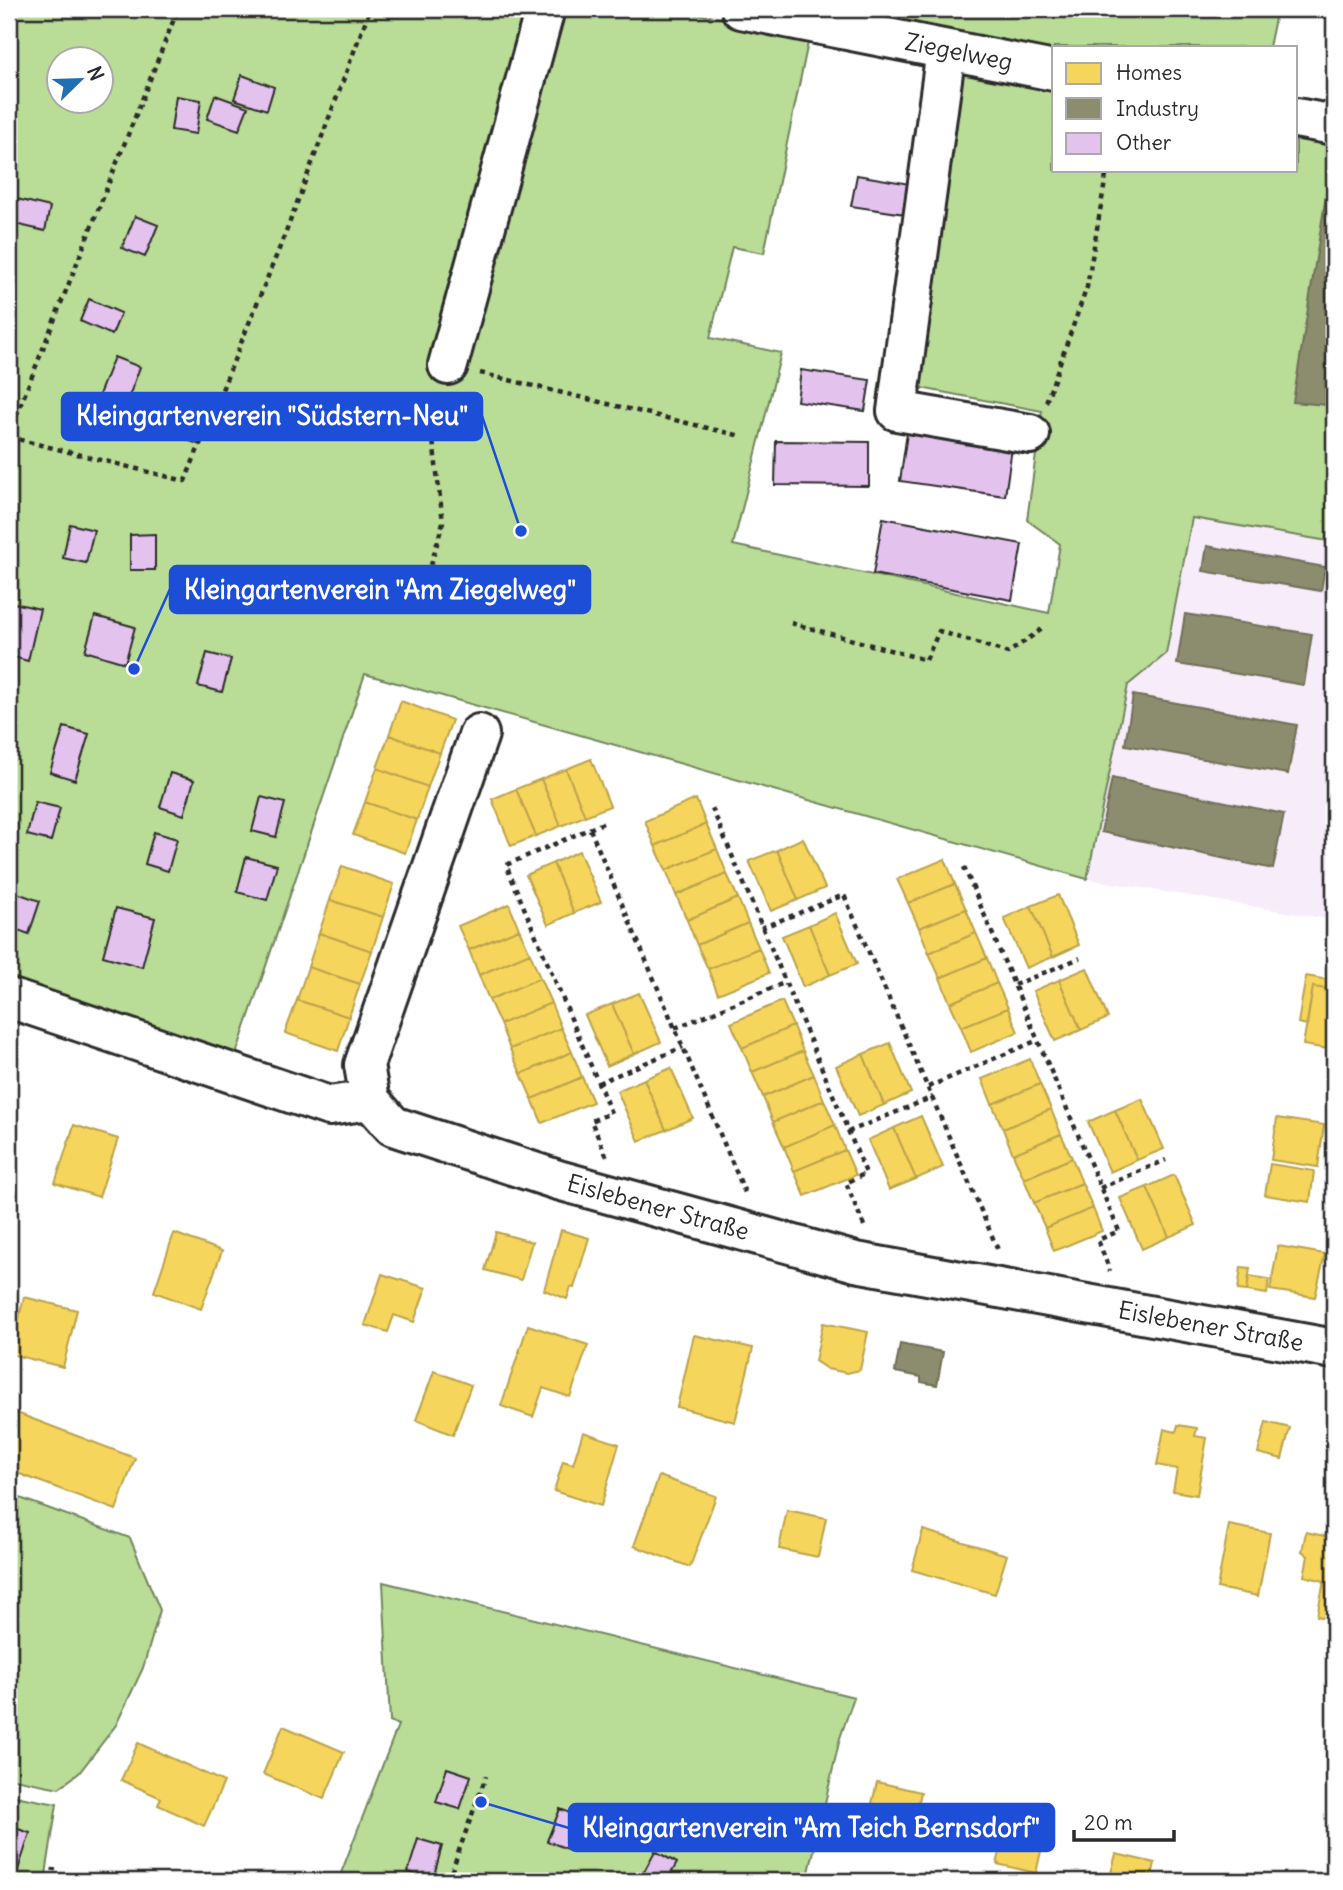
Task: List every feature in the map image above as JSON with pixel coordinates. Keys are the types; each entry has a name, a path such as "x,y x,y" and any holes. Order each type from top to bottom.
{"street":[{"path":"448,365 545,9"},
{"name":"Ziegelweg","path":"741,9 1052,71"},
{"path":"946,50 897,411 1031,435"},
{"path":"1298,118 1334,125"},
{"path":"9,998 329,1107 370,1100 364,1065 479,734"},
{"name":"Eislebener Straße","path":"370,1100 393,1126 558,1180 856,1262 1003,1291 1334,1349"}],"path":[{"path":"178,9 9,435 185,481 286,232 370,9"},
{"path":"1031,435 1087,287 1107,172"},
{"path":"423,594 443,522 433,440 448,365 741,436"},
{"path":"791,623 926,660 939,631 1008,653 1042,629"},
{"path":"712,808 866,1173 846,1183 859,1215"},
{"path":"603,823 506,865 611,1113 591,1121 603,1146"},
{"path":"590,829 752,1210 748,1233"},
{"path":"964,867 1119,1231 1098,1240 1110,1270"},
{"path":"761,928 844,895 1003,1264 1003,1291"},
{"path":"1014,985 1080,958"},
{"path":"675,1028 784,983"},
{"path":"928,1087 1038,1040"},
{"path":"598,1083 683,1047"},
{"path":"848,1132 933,1097"},
{"path":"1100,1188 1166,1160"},
{"path":"448,1881 486,1776"},
{"path":"52,1881 54,1868"}],"shaded area":[{"path":"1192,518 1334,542 1334,920 1087,879 1128,685 1166,654"}],"green space":[{"path":"9,9 667,9 810,33 764,253 732,247 710,338 781,353 733,545 1049,613 1060,544 1027,520 1042,411 915,387 954,60 1052,81 1052,172 1298,172 1298,130 1334,138 1334,542 1192,518 1166,654 1128,685 1087,879 365,674 232,1066 9,981"},
{"path":"814,9 1277,9 1269,46 1052,46 1052,57"},
{"path":"9,1494 130,1538 160,1610 143,1668 116,1725 79,1773 59,1788 9,1778"},
{"path":"383,1582 854,1697 840,1738 807,1881 338,1881 398,1725 390,1721"},
{"path":"9,1795 57,1804 45,1881 9,1881"}],"building: Homes":[{"path":"401,701 452,720 440,753 389,735"},
{"path":"389,735 440,753 428,787 377,768"},
{"path":"591,759 610,806 585,816 566,769"},
{"path":"377,768 428,787 417,820 365,802"},
{"path":"566,769 585,816 561,826 541,779"},
{"path":"541,779 561,826 536,836 516,789"},
{"path":"516,789 536,836 511,846 492,799"},
{"path":"696,799 706,824 655,846 645,821"},
{"path":"365,802 417,820 405,853 353,835"},
{"path":"706,824 717,849 666,870 655,846"},
{"path":"803,838 825,888 798,900 777,850"},
{"path":"717,849 727,874 676,895 666,870"},
{"path":"777,850 798,900 771,911 749,861"},
{"path":"579,851 601,902 574,913 553,863"},
{"path":"945,859 955,884 908,903 897,879"},
{"path":"553,863 574,913 548,925 526,875"},
{"path":"342,866 394,884 383,917 330,900"},
{"path":"727,874 738,898 687,920 676,895"},
{"path":"955,884 966,909 919,928 908,903"},
{"path":"1058,895 1079,945 1053,957 1031,906"},
{"path":"738,898 748,923 697,945 687,920"},
{"path":"330,900 383,917 372,951 319,933"},
{"path":"509,904 519,929 469,950 458,926"},
{"path":"1031,906 1053,957 1026,968 1004,918"},
{"path":"966,909 976,933 929,953 919,928"},
{"path":"835,913 857,964 830,975 809,925"},
{"path":"748,923 759,948 708,969 697,945"},
{"path":"809,925 830,975 803,987 782,936"},
{"path":"519,929 530,953 479,975 469,950"},
{"path":"319,933 372,951 360,984 308,967"},
{"path":"976,933 987,958 940,978 929,953"},
{"path":"759,948 769,973 718,994 708,969"},
{"path":"530,953 540,978 489,1000 479,975"},
{"path":"987,958 997,983 950,1003 940,978"},
{"path":"308,967 360,984 349,1017 297,1000"},
{"path":"1087,968 1108,1018 1081,1030 1059,980"},
{"path":"1306,976 1334,981 1334,990 1313,987 1307,1025 1298,1023"},
{"path":"540,978 551,1003 500,1024 489,1000"},
{"path":"1059,980 1081,1030 1055,1041 1033,991"},
{"path":"997,983 1008,1008 961,1027 950,1003"},
{"path":"1313,987 1334,990 1334,1050 1303,1045"},
{"path":"639,993 661,1042 634,1054 612,1004"},
{"path":"297,1000 349,1017 338,1051 285,1033"},
{"path":"782,1001 793,1026 742,1048 731,1023"},
{"path":"551,1003 561,1028 510,1049 500,1024"},
{"path":"612,1004 634,1054 607,1066 585,1015"},
{"path":"1008,1008 1018,1032 971,1052 961,1027"},
{"path":"793,1026 803,1051 752,1072 742,1048"},
{"path":"561,1028 572,1052 521,1074 510,1049"},
{"path":"890,1043 911,1093 884,1105 863,1054"},
{"path":"803,1051 814,1075 763,1097 752,1072"},
{"path":"572,1052 582,1077 532,1099 521,1074"},
{"path":"863,1054 884,1105 858,1116 836,1066"},
{"path":"1030,1059 1040,1084 992,1104 982,1079"},
{"path":"671,1068 693,1118 666,1130 644,1079"},
{"path":"814,1075 824,1100 773,1122 763,1097"},
{"path":"582,1077 593,1102 542,1123 532,1099"},
{"path":"644,1079 666,1130 639,1141 617,1091"},
{"path":"1040,1084 1051,1109 1003,1129 992,1104"},
{"path":"1142,1099 1164,1149 1137,1160 1115,1110"},
{"path":"824,1100 835,1125 784,1147 773,1122"},
{"path":"1051,1109 1061,1134 1013,1154 1003,1129"},
{"path":"1115,1110 1137,1160 1110,1172 1088,1122"},
{"path":"921,1116 943,1167 916,1179 894,1128"},
{"path":"1277,1118 1324,1125 1318,1167 1271,1160"},
{"path":"74,1125 118,1139 99,1197 55,1183"},
{"path":"835,1125 845,1150 794,1171 784,1147"},
{"path":"894,1128 916,1179 889,1190 868,1140"},
{"path":"1061,1134 1072,1158 1024,1179 1013,1154"},
{"path":"845,1150 856,1175 805,1196 794,1171"},
{"path":"1072,1158 1082,1183 1034,1203 1024,1179"},
{"path":"1270,1164 1314,1171 1310,1202 1265,1195"},
{"path":"1174,1175 1196,1225 1169,1237 1147,1187"},
{"path":"1082,1183 1093,1208 1045,1228 1034,1203"},
{"path":"1147,1187 1169,1237 1142,1249 1120,1198"},
{"path":"1093,1208 1102,1231 1054,1251 1045,1228"},
{"path":"561,1230 589,1238 574,1288 571,1287 567,1299 544,1290"},
{"path":"496,1232 532,1242 521,1280 485,1270"},
{"path":"174,1233 222,1251 201,1309 154,1292"},
{"path":"1278,1246 1325,1254 1315,1297 1270,1290"},
{"path":"1241,1267 1250,1268 1247,1291 1238,1290"},
{"path":"382,1274 426,1288 414,1322 394,1315 388,1332 365,1325"},
{"path":"1249,1276 1269,1279 1267,1294 1247,1291"},
{"path":"24,1297 77,1310 63,1367 10,1354"},
{"path":"823,1323 868,1332 860,1370 847,1373 827,1369 815,1361"},
{"path":"528,1325 588,1345 570,1397 543,1388 533,1417 501,1406"},
{"path":"694,1335 753,1348 735,1422 677,1407"},
{"path":"434,1371 471,1385 453,1435 416,1420"},
{"path":"9,1410 135,1458 116,1510 9,1470"},
{"path":"1266,1422 1290,1428 1282,1459 1258,1453"},
{"path":"1178,1425 1197,1428 1195,1436 1207,1438 1197,1495 1173,1491 1177,1469 1157,1465 1164,1429 1176,1432"},
{"path":"583,1432 619,1444 601,1506 554,1491 563,1461 573,1464"},
{"path":"659,1476 716,1496 690,1567 634,1546"},
{"path":"787,1510 826,1518 818,1557 779,1549"},
{"path":"1229,1525 1270,1533 1258,1596 1217,1588"},
{"path":"923,1530 1007,1555 995,1594 912,1570"},
{"path":"1306,1532 1334,1538 1334,1620 1317,1616 1324,1581 1304,1576 1308,1556 1302,1551"},
{"path":"283,1726 344,1752 324,1799 263,1774"},
{"path":"138,1743 224,1782 204,1826 158,1805 161,1798 121,1780"},
{"path":"877,1782 921,1792 912,1835 867,1825"},
{"path":"1007,1825 1045,1834 1036,1873 997,1864"},
{"path":"1116,1854 1155,1863 1151,1881 1109,1881"},
{"path":"1217,1873 1242,1881 1195,1881 1196,1875 1209,1878"},
{"path":"855,1875 881,1881 854,1881"}],"building: Industry":[{"path":"1333,152 1334,354 1326,405 1293,402"},
{"path":"1207,546 1325,567 1321,591 1203,571"},
{"path":"1185,614 1312,634 1304,685 1177,664"},
{"path":"1133,695 1297,725 1288,774 1125,745"},
{"path":"1112,778 1284,814 1273,869 1101,832"},
{"path":"900,1344 943,1352 937,1385 921,1382 921,1377 895,1372"}],"building: Other":[{"path":"242,75 274,87 267,110 234,99"},
{"path":"215,95 248,107 239,130 207,119"},
{"path":"176,96 201,100 196,134 171,130"},
{"path":"857,175 910,184 905,214 851,206"},
{"path":"17,199 50,207 45,231 11,223"},
{"path":"135,216 158,225 145,257 122,248"},
{"path":"89,299 121,313 112,335 80,321"},
{"path":"114,357 140,367 122,415 95,405"},
{"path":"801,370 870,380 865,411 797,401"},
{"path":"166,409 208,424 200,445 159,429"},
{"path":"908,426 1013,441 1005,496 900,481"},
{"path":"776,441 869,442 869,486 775,485"},
{"path":"883,518 1022,544 1012,600 873,574"},
{"path":"70,524 94,530 86,563 63,558"},
{"path":"155,534 155,570 130,570 130,535"},
{"path":"14,603 40,609 28,661 9,656 9,627"},
{"path":"95,616 135,627 125,663 85,651"},
{"path":"207,653 231,659 222,692 198,686"},
{"path":"64,727 89,734 75,780 50,772"},
{"path":"170,773 194,780 184,815 160,807"},
{"path":"261,797 285,803 276,837 252,831"},
{"path":"35,802 60,808 51,841 27,835"},
{"path":"154,832 177,839 168,871 145,864"},
{"path":"246,857 277,865 267,900 237,892"},
{"path":"17,893 40,901 29,934 9,927"},
{"path":"116,908 155,918 142,967 103,956"},
{"path":"447,1768 471,1776 460,1809 436,1802"},
{"path":"560,1809 583,1818 570,1850 547,1841"},
{"path":"9,1826 30,1833 17,1873 9,1870"},
{"path":"418,1839 442,1846 433,1879 408,1872"},
{"path":"655,1851 677,1863 667,1881 639,1881"}],"place":[{"name":"Kleingartenverein \"Südstern-Neu\"","path":"521,531"},
{"name":"Kleingartenverein \"Am Ziegelweg\"","path":"134,669"},
{"name":"Kleingartenverein \"Am Teich Bernsdorf\"","path":"481,1802"}]}
